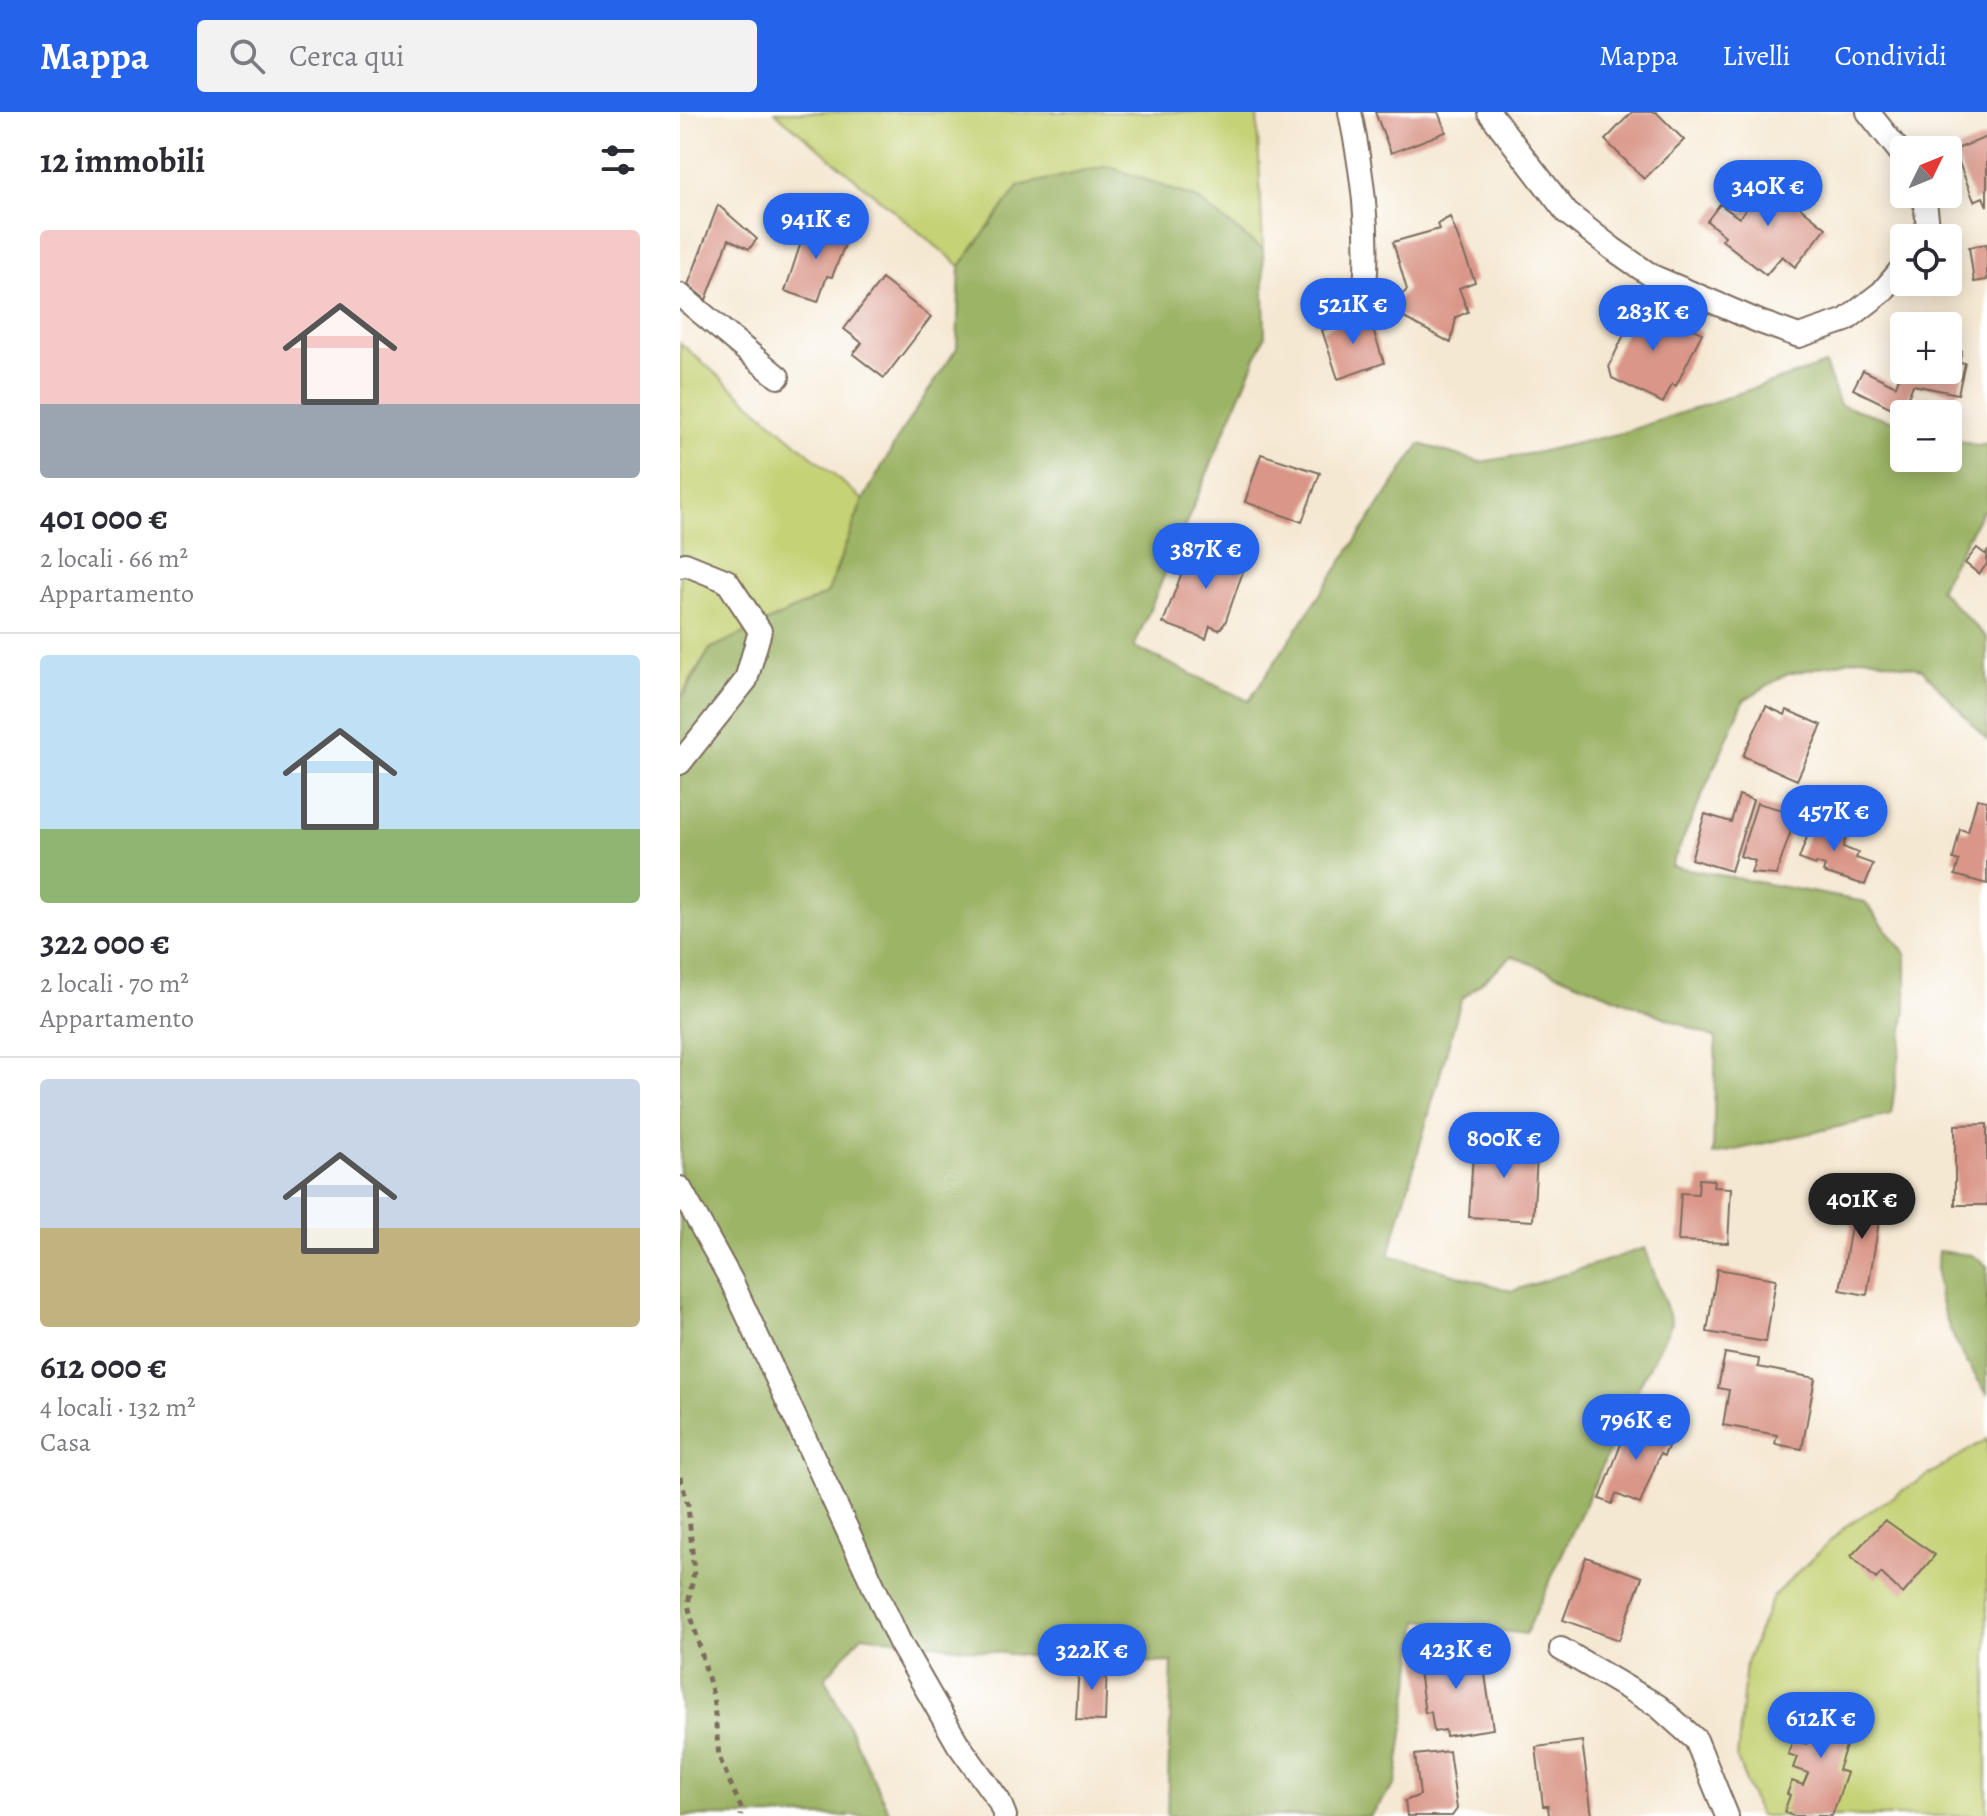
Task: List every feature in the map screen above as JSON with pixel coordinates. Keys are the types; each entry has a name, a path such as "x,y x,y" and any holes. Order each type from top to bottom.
{"street":[{"path":"1349,303 1365,288 1369,240 1362,172 1350,112"},
{"path":"1489,112 1567,213 1613,249 1652,276 1760,322 1799,336 1846,320 1890,283"},
{"path":"1868,112 1890,140"},
{"path":"680,295 778,377"},
{"path":"680,566 727,581 760,631 746,680 680,763"},
{"path":"680,1188 731,1280 900,1643 958,1744 999,1801 1005,1816"},
{"path":"1561,1649 1658,1706 1696,1740 1727,1816"}],"path":[{"path":"680,1477 688,1505 694,1572 688,1605 713,1695 719,1757 741,1816"}],"green space":[{"path":"775,112 1257,112 1263,250 1195,198 1019,186 960,266"},
{"path":"1108,166 1195,198 1263,250 1265,336 1134,647 1249,701 1420,444 1480,462 1534,453 1622,433 1825,364 1840,405 1890,420 1890,472 1962,472 1962,441 1977,446 1987,444 1987,511 1982,511 1939,589 1987,638 1987,740 1922,669 1864,657 1785,675 1744,700 1671,866 1865,902 1906,955 1906,1008 1891,1115 1713,1155 1716,1038 1512,956 1461,1000 1389,1255 1512,1291 1645,1248 1672,1323 1632,1400 1526,1634 1419,1620 1396,1783 1370,1816 1167,1816 1172,1662 1082,1663 862,1635 825,1678 891,1816 680,1816 680,702 710,649 827,594 863,500 903,429 957,348 960,266 1019,186"},
{"path":"680,343 863,500 827,594 710,649 680,697"},
{"path":"1938,1251 1972,1255 1987,1266 1987,1394 1957,1344 1943,1310 1937,1272"},
{"path":"1987,1439 1987,1816 1759,1816 1737,1759 1746,1663 1773,1596 1847,1525"}],"building":[{"path":"1375,112 1438,112 1446,132 1391,153"},
{"path":"1632,112 1656,112 1684,140 1644,179 1605,140"},
{"path":"1987,137 1987,206 1983,197 1974,201 1962,170 1962,147"},
{"path":"1761,176 1826,228 1795,267 1782,256 1766,275 1722,240 1725,236 1707,221 1720,204 1739,218 1748,207 1740,201"},
{"path":"718,205 757,239 749,249 729,239 706,300 688,285"},
{"path":"1450,217 1475,282 1459,288 1468,312 1456,317 1451,343 1387,309 1407,290 1393,242 1439,229 1437,224"},
{"path":"808,221 849,234 832,277 827,276 818,302 785,291"},
{"path":"1987,244 1987,280 1974,282 1969,247"},
{"path":"882,279 931,317 884,378 853,354 862,343 844,329"},
{"path":"1639,303 1702,333 1676,386 1672,384 1663,403 1612,378 1609,366"},
{"path":"1368,314 1384,363 1338,379 1322,330"},
{"path":"1863,370 1897,384 1960,384 1958,394 1913,385 1907,400 1890,400 1890,407 1853,389"},
{"path":"1261,454 1320,473 1302,522 1245,502"},
{"path":"1192,546 1222,557 1227,546 1249,554 1225,623 1219,630 1210,626 1206,639 1163,623"},
{"path":"1977,548 1985,554 1987,552 1987,564 1979,574 1965,563"},
{"path":"1766,706 1785,715 1787,710 1822,725 1797,780 1743,756"},
{"path":"1739,795 1753,800 1731,871 1691,859 1705,814 1731,822"},
{"path":"1977,799 1987,801 1987,884 1955,875 1959,861 1953,859 1960,829 1968,832"},
{"path":"1757,803 1786,811 1794,822 1776,875 1751,873 1755,861 1740,856"},
{"path":"1814,818 1848,831 1843,847 1858,853 1856,858 1873,864 1865,885 1823,872 1825,866 1799,859"},
{"path":"1987,1124 1987,1205 1955,1205 1955,1125"},
{"path":"1474,1138 1538,1142 1533,1221 1469,1217"},
{"path":"1699,1179 1714,1180 1713,1187 1731,1188 1728,1243 1678,1241 1681,1193 1698,1194"},
{"path":"1858,1186 1884,1191 1867,1295 1840,1290"},
{"path":"1717,1269 1776,1279 1766,1342 1707,1332"},
{"path":"1725,1353 1759,1359 1758,1367 1815,1378 1802,1449 1775,1444 1777,1435 1723,1425 1729,1390 1718,1388"},
{"path":"1631,1418 1673,1435 1664,1456 1660,1454 1640,1504 1616,1494 1612,1504 1600,1499"},
{"path":"1885,1520 1935,1555 1903,1594 1881,1573 1876,1579 1851,1556"},
{"path":"1586,1557 1642,1577 1619,1640 1563,1620"},
{"path":"1481,1647 1493,1729 1446,1736 1445,1730 1434,1732 1431,1712 1425,1713 1417,1657"},
{"path":"1079,1663 1107,1664 1105,1721 1076,1720"},
{"path":"1817,1699 1858,1710 1838,1770 1847,1773 1832,1816 1793,1816 1784,1812 1790,1795 1787,1794 1792,1781 1803,1785 1808,1773 1793,1768 1797,1757 1788,1754 1793,1739 1806,1744 1810,1733 1801,1730"},
{"path":"1582,1741 1592,1816 1549,1816 1548,1806 1543,1806 1536,1747"},
{"path":"1449,1751 1457,1809 1452,1816 1407,1816 1405,1801 1420,1795 1415,1755"}]}
